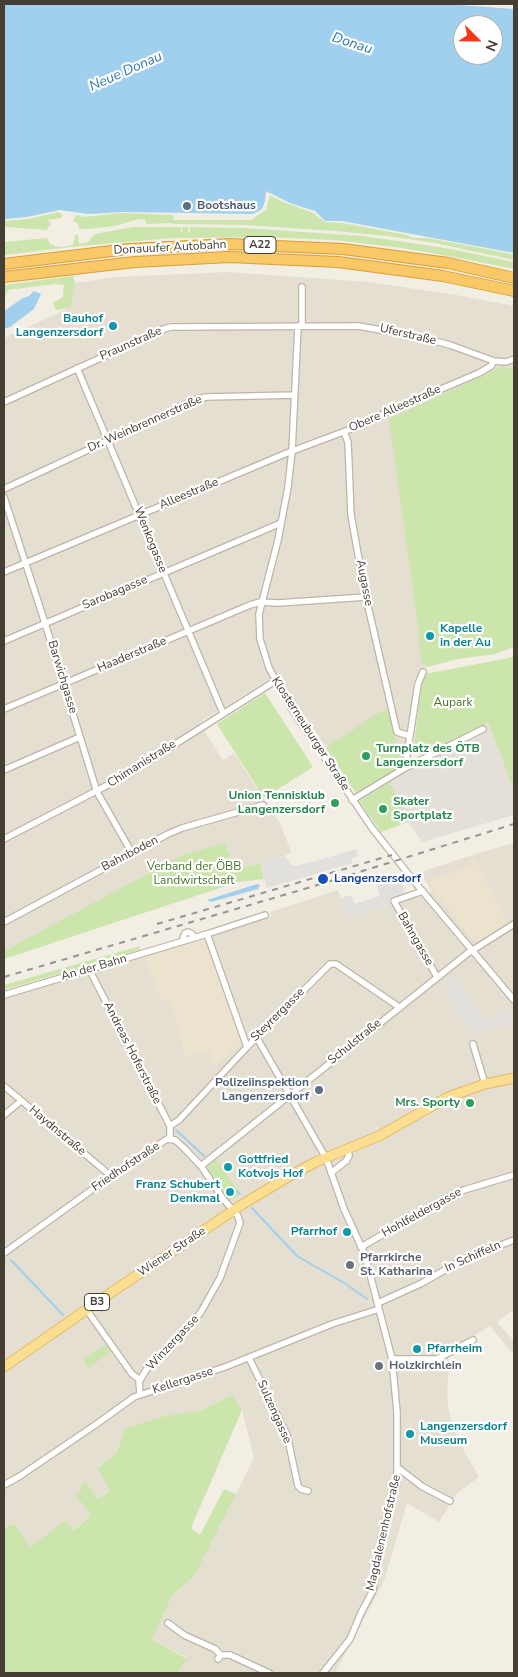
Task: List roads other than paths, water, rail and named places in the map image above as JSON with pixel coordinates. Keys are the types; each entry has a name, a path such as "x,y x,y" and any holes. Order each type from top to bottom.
{"highway":[{"name":"Donauufer Autobahn","path":"4,264 128,249 230,244 343,249 448,264 514,278"},
{"name":"Donauufer Autobahn","path":"4,277 134,262 229,258 338,262 443,276 514,291"}],"main road":[{"name":"B3","path":"485,1084 514,1078"},
{"name":"Wiener Straße","path":"4,1367 233,1210 292,1174 379,1136 448,1097 485,1084"}],"street":[{"name":"Klosterneuburger Straße","path":"302,287 292,452 288,487 258,614 260,639 268,668 293,711 372,828 514,1000"},
{"name":"Uferstraße","path":"300,326 342,325 378,328 450,345 494,361 506,362 514,359"},
{"name":"Praunstraße","path":"4,402 164,328 300,326"},
{"name":"Obere Alleestraße","path":"292,452 367,423 387,412 479,373 491,366 494,361"},
{"name":"Wenkogasse","path":"77,368 223,713"},
{"name":"Dr. Weinbrennerstraße","path":"4,489 197,399 207,396 295,395"},
{"name":"Augasse","path":"344,432 348,442 351,515 366,597 397,732 410,736"},
{"name":"Alleestraße","path":"4,572 292,452"},
{"name":"Barwichgasse","path":"4,496 97,792 132,853"},
{"name":"Sarobagasse","path":"4,640 281,523"},
{"path":"260,602 278,603 366,597"},
{"name":"Haaderstraße","path":"4,710 260,602"},
{"path":"405,768 418,684 423,672"},
{"name":"Chimanistraße","path":"4,838 97,792 275,681"},
{"path":"352,800 405,768 483,729"},
{"path":"4,770 80,737"},
{"name":"Bahnboden","path":"4,922 182,828 263,805"},
{"name":"Bahngasse","path":"423,892 394,901 437,977"},
{"name":"An der Bahn","path":"4,994 184,941 182,938 184,933 192,934 194,938 264,915"},
{"name":"Schulstraße","path":"201,1166 473,949 514,924"},
{"path":"208,934 247,1047"},
{"name":"Steyrergasse","path":"170,1126 179,1120 247,1047 330,964 336,964 399,1007"},
{"name":"Andreas Hoferstraße","path":"89,969 170,1126 170,1139"},
{"name":"Magdalenenhofstraße","path":"256,1038 326,1158 365,1255 392,1359 397,1412 397,1484 390,1502 380,1544 373,1590 350,1639 323,1673"},
{"path":"473,1044 485,1084"},
{"name":"Haydnstraße","path":"4,1086 111,1176"},
{"path":"4,1115 21,1101"},
{"name":"Friedhofstraße","path":"4,1253 111,1176 167,1139 179,1143 201,1166 233,1210"},
{"path":"331,1173 346,1161 348,1149"},
{"name":"Hohlfeldergasse","path":"361,1247 464,1190 514,1175"},
{"name":"Winzergasse","path":"140,1394 140,1380 149,1367 190,1327 201,1312 220,1278 239,1228 240,1218 233,1210"},
{"name":"In Schiffeln","path":"379,1306 464,1259 514,1240"},
{"name":"Kellergasse","path":"4,1485 98,1423 128,1400 140,1394 249,1358 379,1306"},
{"path":"86,1309 132,1374 140,1380"},
{"path":"392,1359 437,1359 473,1340"},
{"name":"Sulzengasse","path":"249,1358 287,1435 298,1486 308,1491"},
{"path":"398,1468 423,1487 450,1501"},
{"path":"168,1623 184,1635 215,1649 220,1657 230,1655 269,1673"}],"water":[{"path":"4,4 445,4 514,9 514,253 342,221 325,221 315,211 290,203 266,191 262,209 253,214 122,212 88,214 60,210 27,217 4,219"},
{"path":"34,291 41,294 34,309 10,327 4,329 4,311"},
{"path":"257,884 260,885 258,889 211,902 207,900"}],"waterway":[{"path":"176,1130 204,1156"},
{"path":"237,1191 240,1194"},
{"path":"252,1208 297,1256 346,1284 367,1299"},
{"path":"11,1260 63,1315"}],"railway":[{"path":"4,977 311,887 514,824"},
{"path":"157,924 392,855"}],"place":[{"name":"Bootshaus","path":"187,206"},
{"name":"Bauhof Langenzersdorf","path":"113,326"},
{"name":"Kapelle in der Au","path":"430,636"},
{"name":"Turnplatz des ÖTB Langenzersdorf","path":"366,756"},
{"name":"Union Tennisklub Langenzersdorf","path":"335,803"},
{"name":"Skater Sportplatz","path":"383,809"},
{"name":"Langenzersdorf","path":"323,879"},
{"name":"Polizeiinspektion Langenzersdorf","path":"319,1090"},
{"name":"Mrs. Sporty","path":"470,1103"},
{"name":"Gottfried Kotvojs Hof","path":"228,1167"},
{"name":"Franz Schubert Denkmal","path":"230,1192"},
{"name":"Pfarrhof","path":"347,1232"},
{"name":"Pfarrkirche St. Katharina","path":"350,1265"},
{"name":"Pfarrheim","path":"417,1349"},
{"name":"Holzkirchlein","path":"379,1366"},
{"name":"Langenzersdorf Museum","path":"410,1434"}],"water label":[{"name":"Donau","path":"352,44"},
{"name":"Neue Donau","path":"126,72"}],"park label":[{"name":"Aupark","path":"453,703"},
{"name":"Verband der ÖBB Landwirtschaft","path":"194,874"}]}
